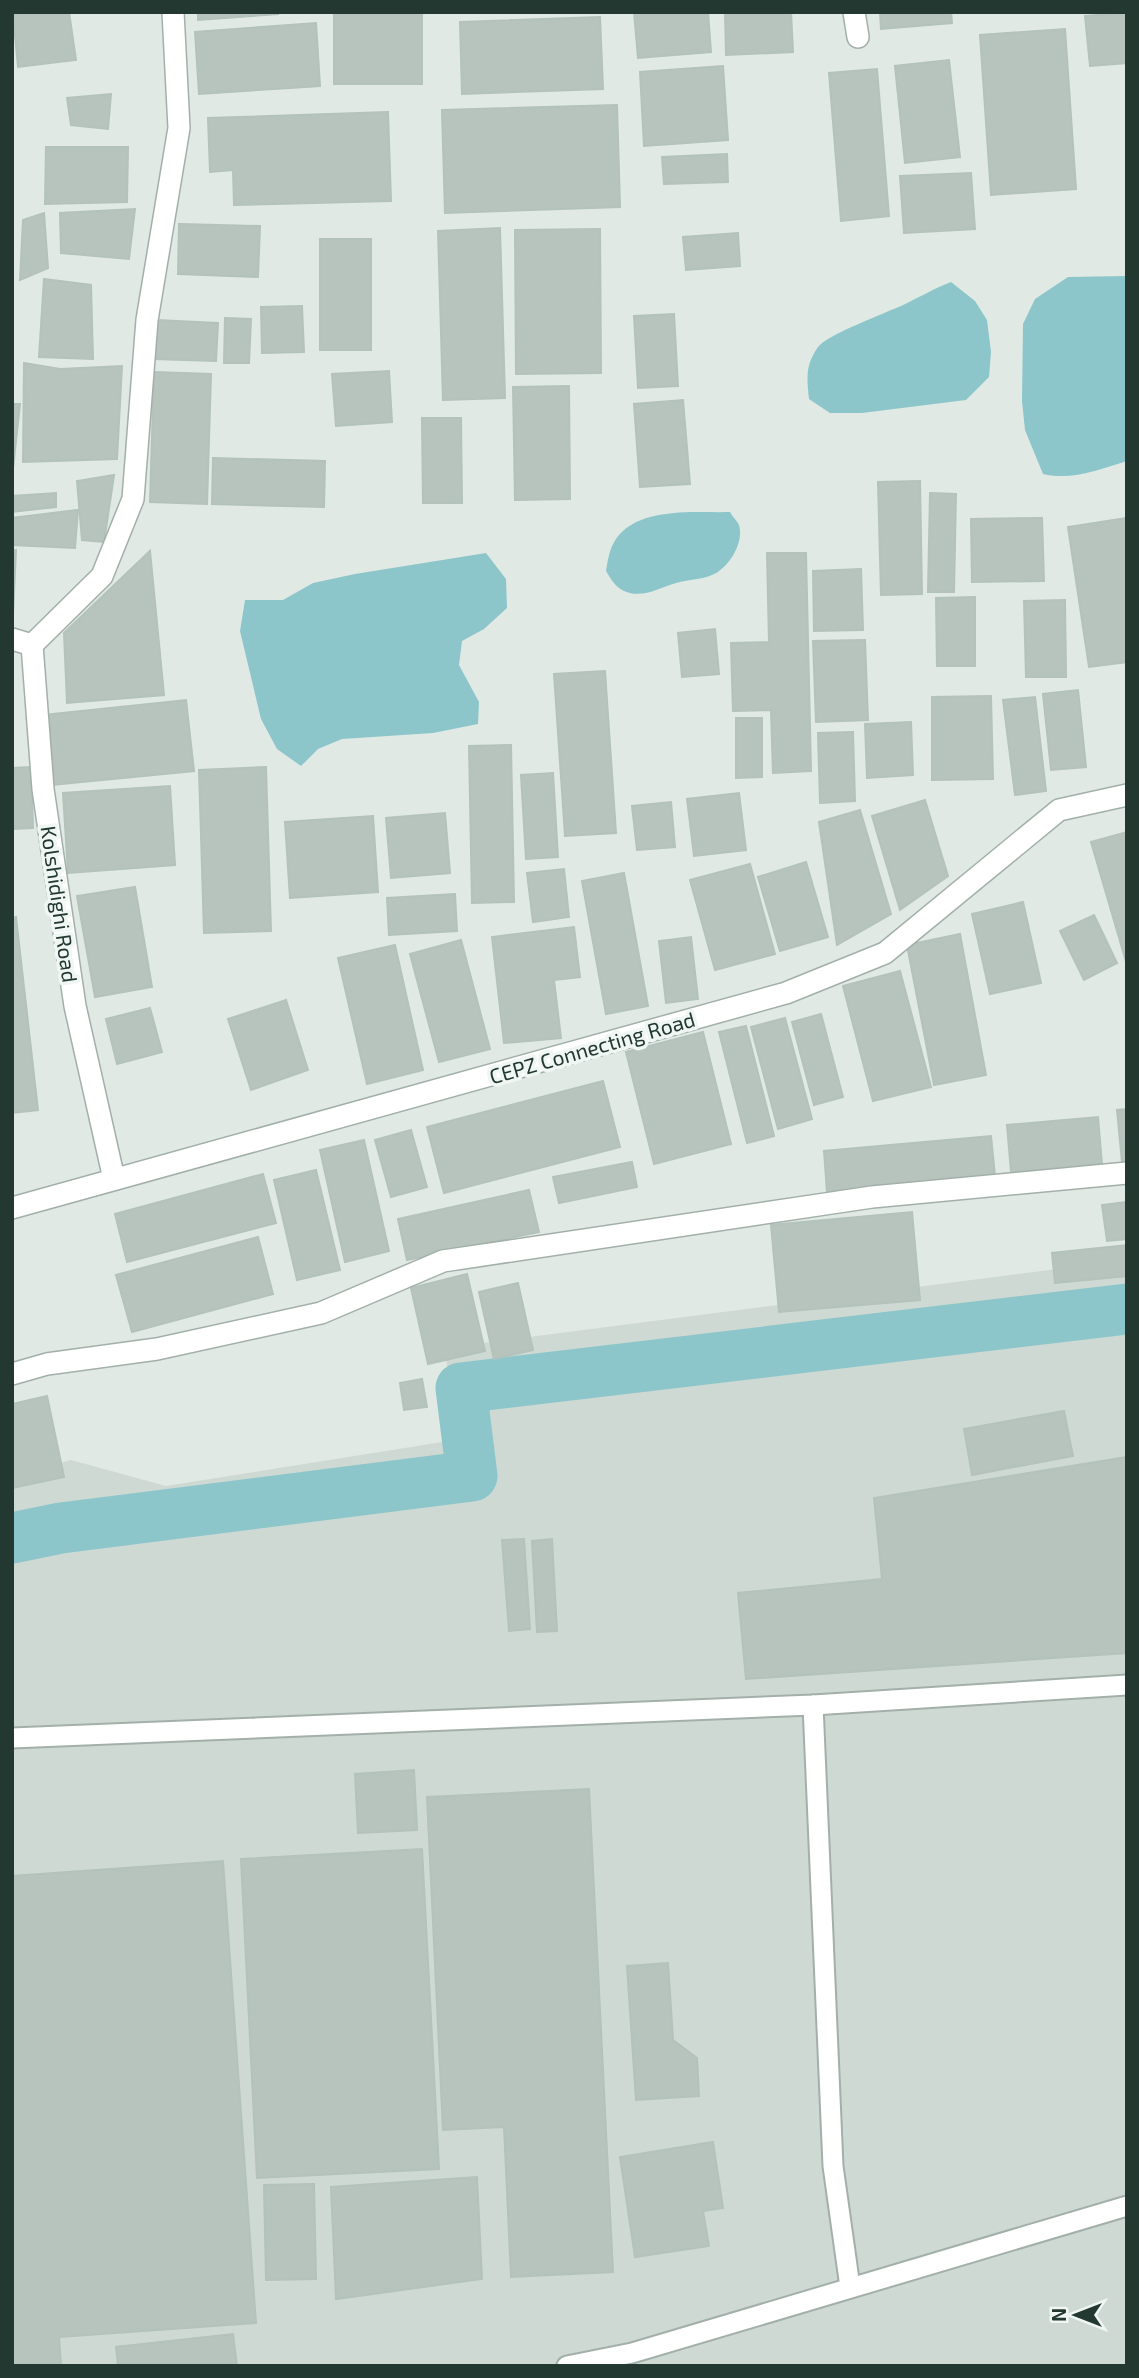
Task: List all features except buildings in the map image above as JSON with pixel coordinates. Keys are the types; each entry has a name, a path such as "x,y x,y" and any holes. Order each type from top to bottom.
{"street":[{"path":"22,642 102,576 133,499 146,320 179,128 173,12"},
{"path":"854,12 858,37"},
{"name":"Kolshidighi Road","path":"22,642 73,993 114,1179"},
{"name":"CEPZ Connecting Road","path":"12,1208 786,993 884,953 1059,810 1127,795"},
{"path":"12,1374 47,1364 157,1349 321,1313 443,1261 872,1197 1127,1173"}],"lane":[{"path":"12,1738 813,1705 1127,1685"},
{"path":"813,1705 833,2166 850,2287"},
{"path":"567,2366 632,2353 1127,2206"}],"shaded area":[{"path":"1127,1260 1127,2366 12,2366 12,1477 71,1460 166,1486 455,1440 445,1348"}],"water":[{"path":"1127,276 1127,461 1075,475 1043,474 1025,430 1022,401 1023,324 1035,299 1068,277"},
{"path":"951,282 975,301 987,320 991,352 989,377 966,400 862,413 830,413 809,399 809,366 823,342"},
{"path":"730,512 739,525 740,538 727,563 713,575 637,594 621,589 606,571 616,539 630,526 642,520 671,513"},
{"path":"486,553 506,579 507,608 484,629 462,641 459,665 479,702 478,724 433,733 342,739 318,749 301,766 277,749 261,719 240,631 245,600 283,600 313,583"}],"waterway":[{"path":"12,1538 61,1528 472,1476 461,1388 1127,1309"}]}
